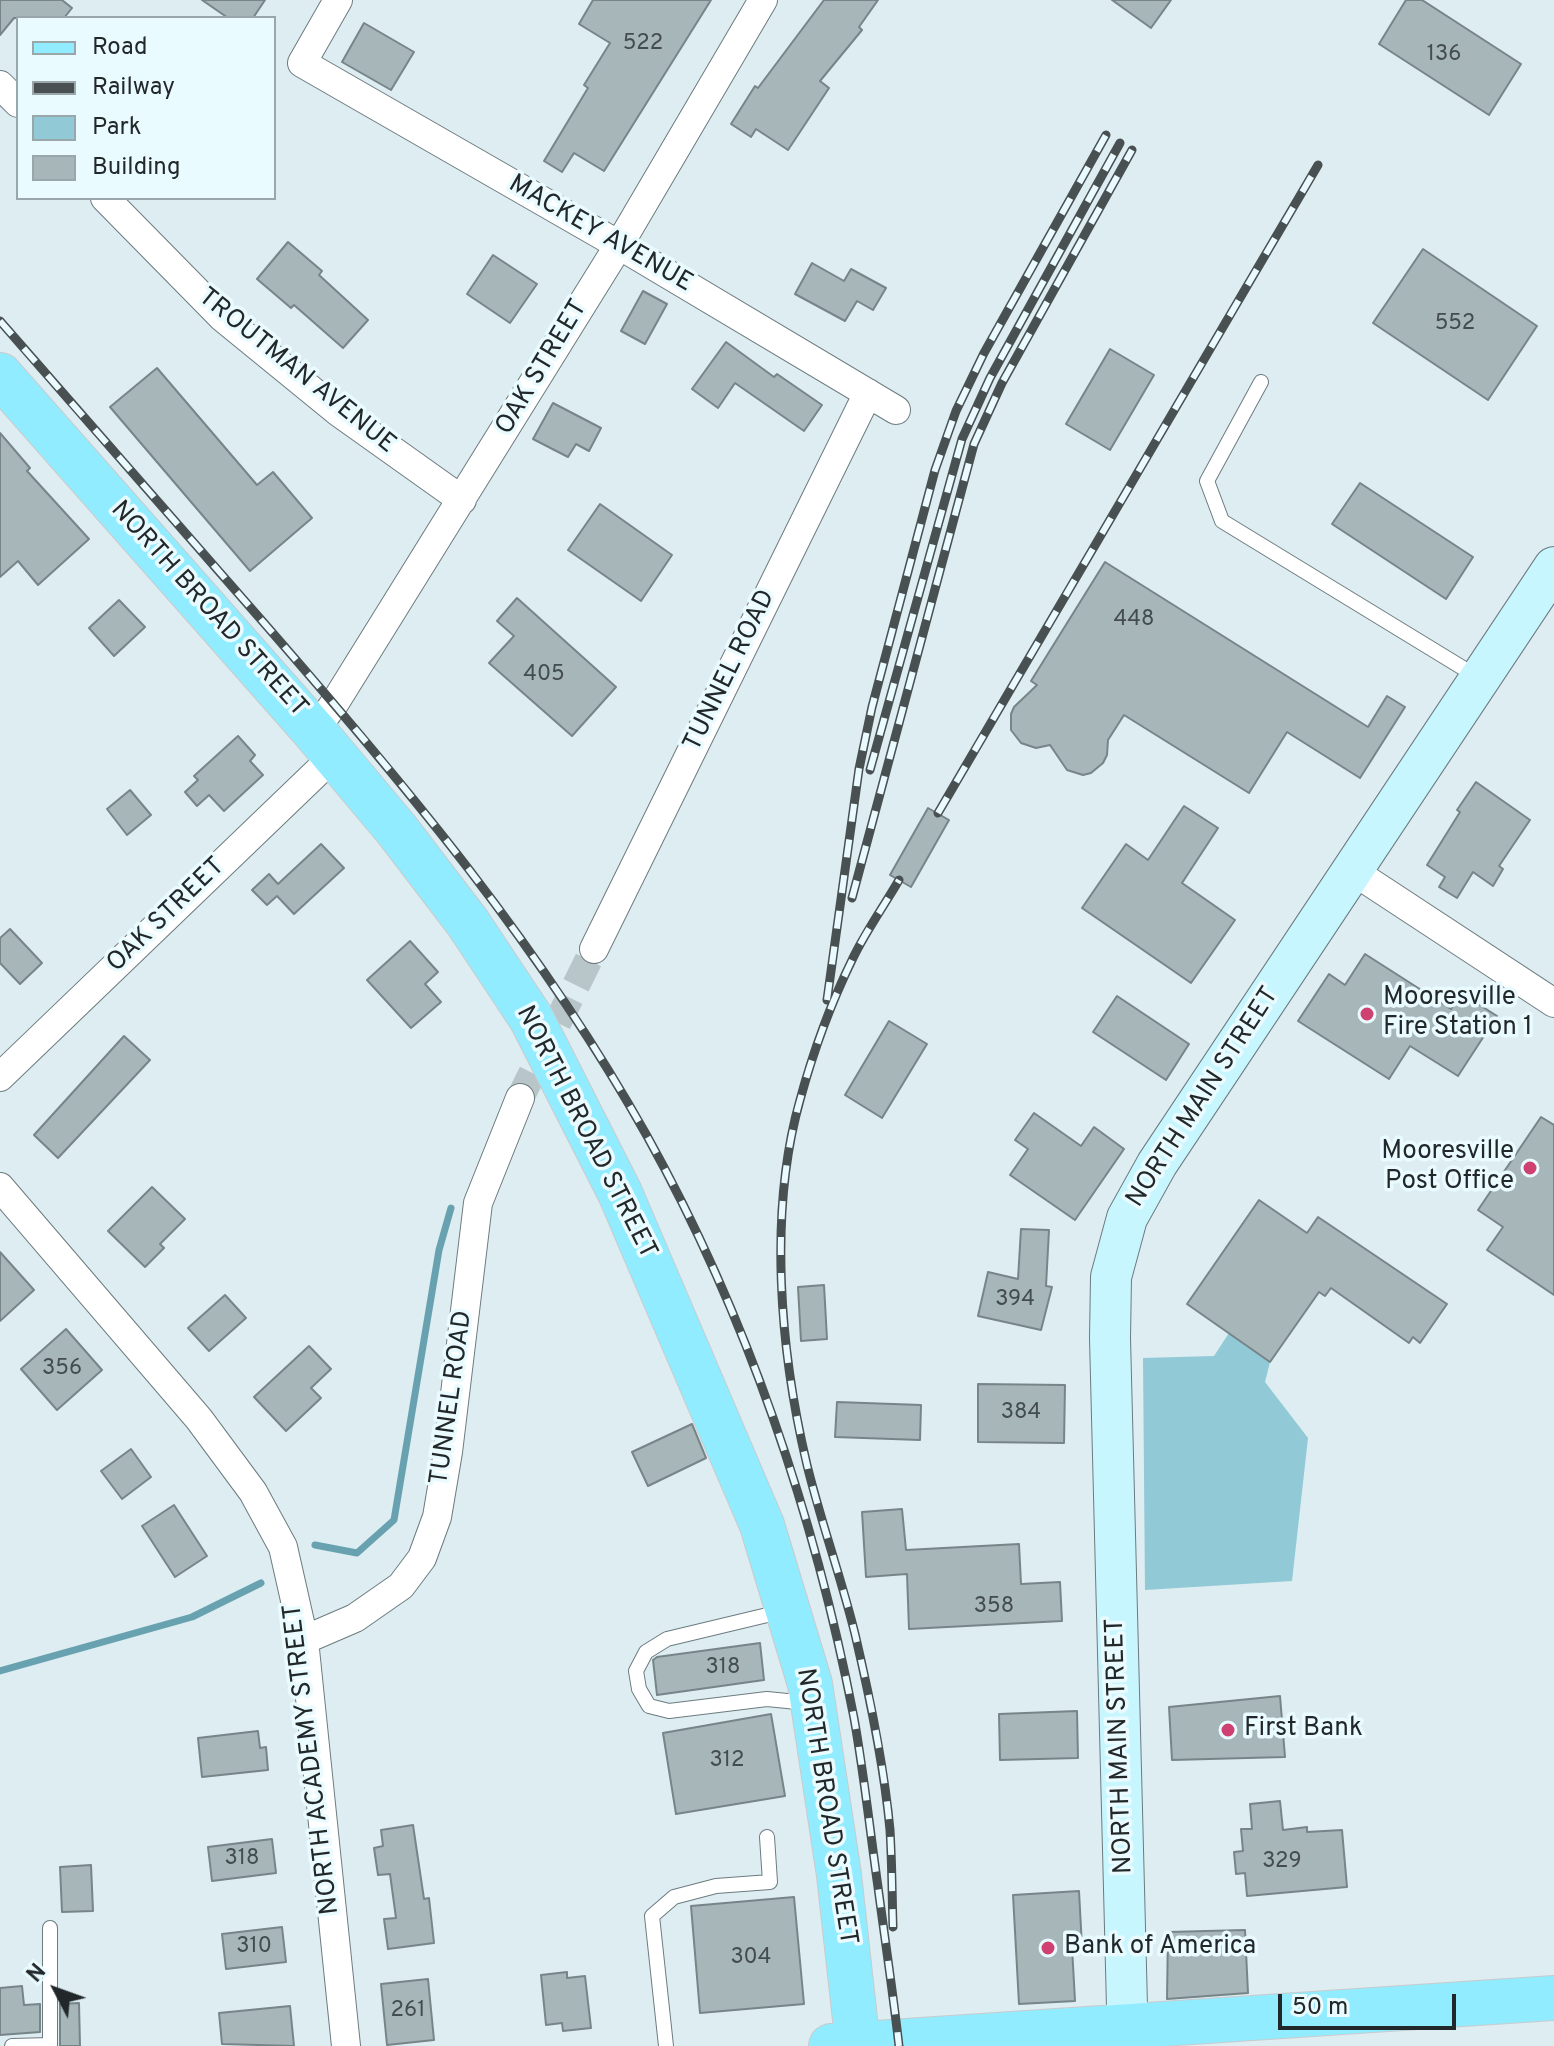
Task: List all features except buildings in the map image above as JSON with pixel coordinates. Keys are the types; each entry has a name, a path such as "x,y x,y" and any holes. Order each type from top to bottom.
{"main road":[{"name":"NORTH BROAD STREET","path":"0,375 325,743 468,923 531,1018 626,1208 762,1525 810,1684 839,1875 849,2045"},
{"name":"NORTH MAIN STREET","path":"1128,2035 1110,1338 1111,1277 1127,1218 1157,1164 1554,567"},
{"path":"849,2045 1128,2035 1554,1998"}],"street":[{"name":"MACKEY AVENUE","path":"338,0 302,63 619,245 896,410"},
{"name":"OAK STREET","path":"0,1077 325,743 334,704 619,245 763,0"},
{"path":"0,85 16,101"},
{"name":"TROUTMAN AVENUE","path":"107,200 223,318 337,411 462,500"},
{"name":"TUNNEL ROAD","path":"594,949 868,393"},
{"path":"1353,871 1554,1003"},
{"name":"TUNNEL ROAD","path":"304,1640 355,1618 401,1586 422,1558 437,1517 446,1465 478,1203 520,1098"},
{"name":"NORTH ACADEMY STREET","path":"0,1187 199,1419 253,1492 283,1547 304,1640 346,2046"}],"lane":[{"path":"1261,382 1207,481 1222,521 1480,678"},
{"path":"788,1610 667,1639 646,1652 636,1671 639,1689 649,1706 669,1711 767,1699 813,1703"},
{"path":"666,2046 652,1916 674,1897 716,1886 770,1882 767,1837"},
{"path":"12,2046 50,2045 50,1928"}],"green space":[{"path":"1229,1333 1270,1362 1265,1382 1308,1438 1292,1581 1145,1590 1143,1358 1214,1356"}],"waterway":[{"path":"315,1545 357,1553 394,1520 439,1250 451,1208"},
{"path":"0,1671 192,1617 261,1583"}],"tunnel":[{"path":"520,1098 594,949"}],"railway":[{"path":"827,1000 859,769 872,707 935,470 956,411 984,353 1106,135"},
{"path":"870,770 962,439 990,378 1120,143"},
{"path":"852,898 974,444 1002,383 1132,150"},
{"path":"938,813 1318,165"},
{"path":"0,321 317,684 469,869 562,998 606,1066 683,1204 746,1346 798,1493 819,1567 858,1739 899,2046"},
{"path":"893,1927 890,1830 880,1756 855,1634 807,1465 798,1421 784,1329 781,1235 790,1143 811,1064 853,958 899,880"}],"place":[{"name":"Mooresville Fire Station 1","path":"1367,1014"},
{"name":"Mooresville Post Office","path":"1530,1168"},
{"name":"First Bank","path":"1228,1730"},
{"name":"Bank of America","path":"1048,1948"}]}
